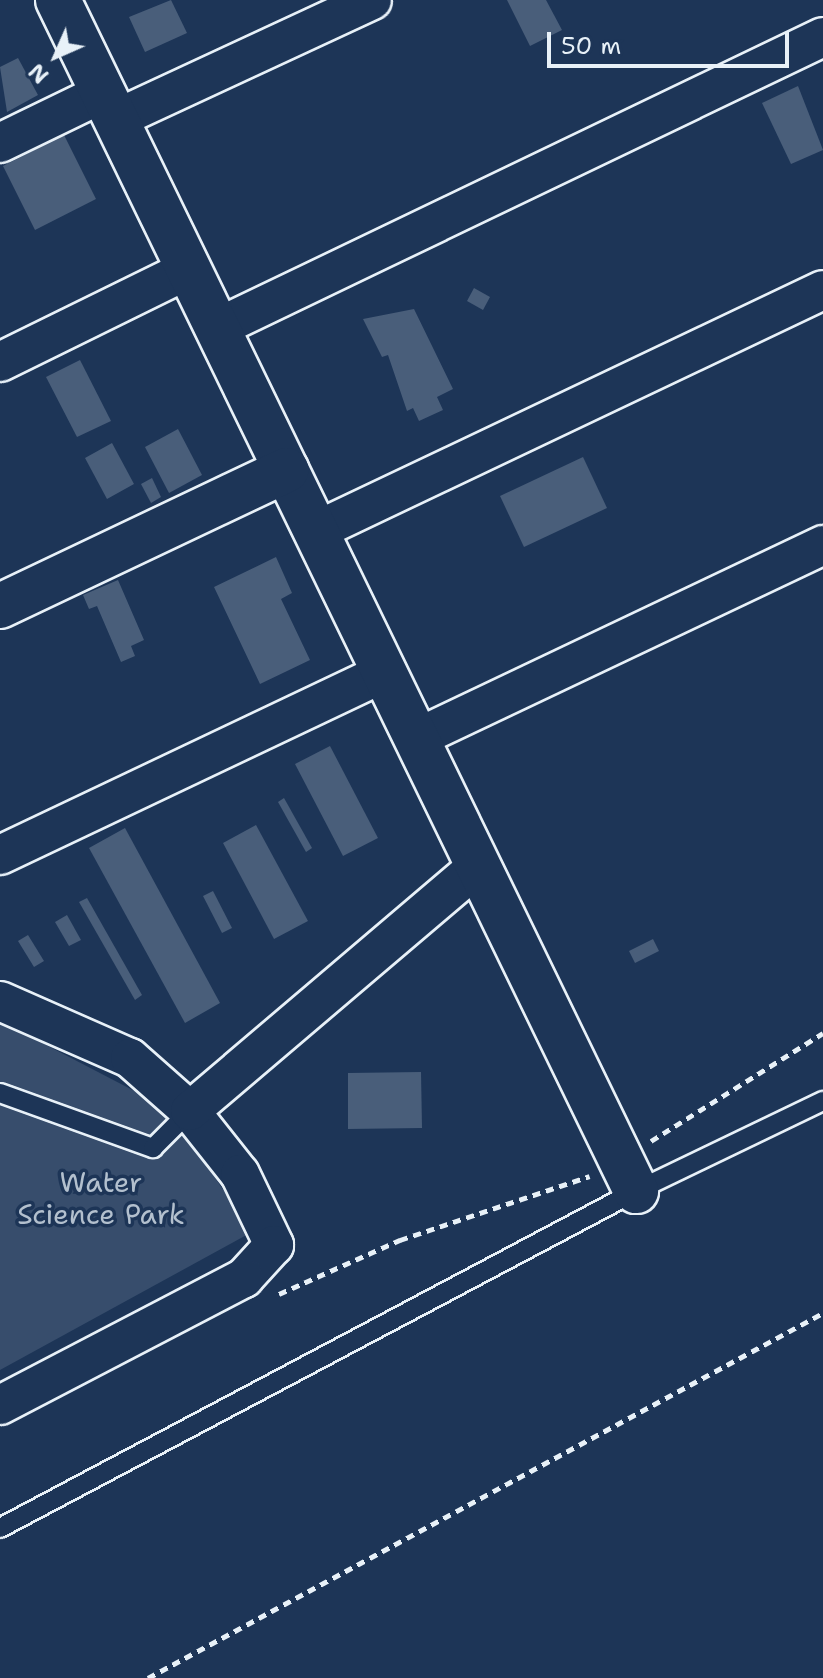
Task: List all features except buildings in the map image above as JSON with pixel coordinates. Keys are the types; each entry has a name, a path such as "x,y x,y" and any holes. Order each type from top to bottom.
{"street":[{"path":"58,0 628,1175"},
{"path":"0,143 110,106 372,0"},
{"path":"217,328 823,37"},
{"path":"0,362 189,269"},
{"path":"316,531 823,290"},
{"path":"0,606 286,470"},
{"path":"417,738 823,545"},
{"path":"0,855 384,673"},
{"path":"190,1111 478,866"},
{"path":"0,1001 130,1058 190,1111 240,1174 266,1220 274,1245 264,1262 244,1278 0,1405"}],"lane":[{"path":"0,1093 153,1148 190,1111"},
{"path":"0,1528 628,1175 823,1101"}],"path":[{"path":"274,1297 371,1251 555,1190 628,1175 823,1033"},
{"path":"148,1678 823,1313"}],"green space":[{"name":"Water Science Park","path":"0,1021 146,1097 196,1150 252,1232 0,1370"}]}
